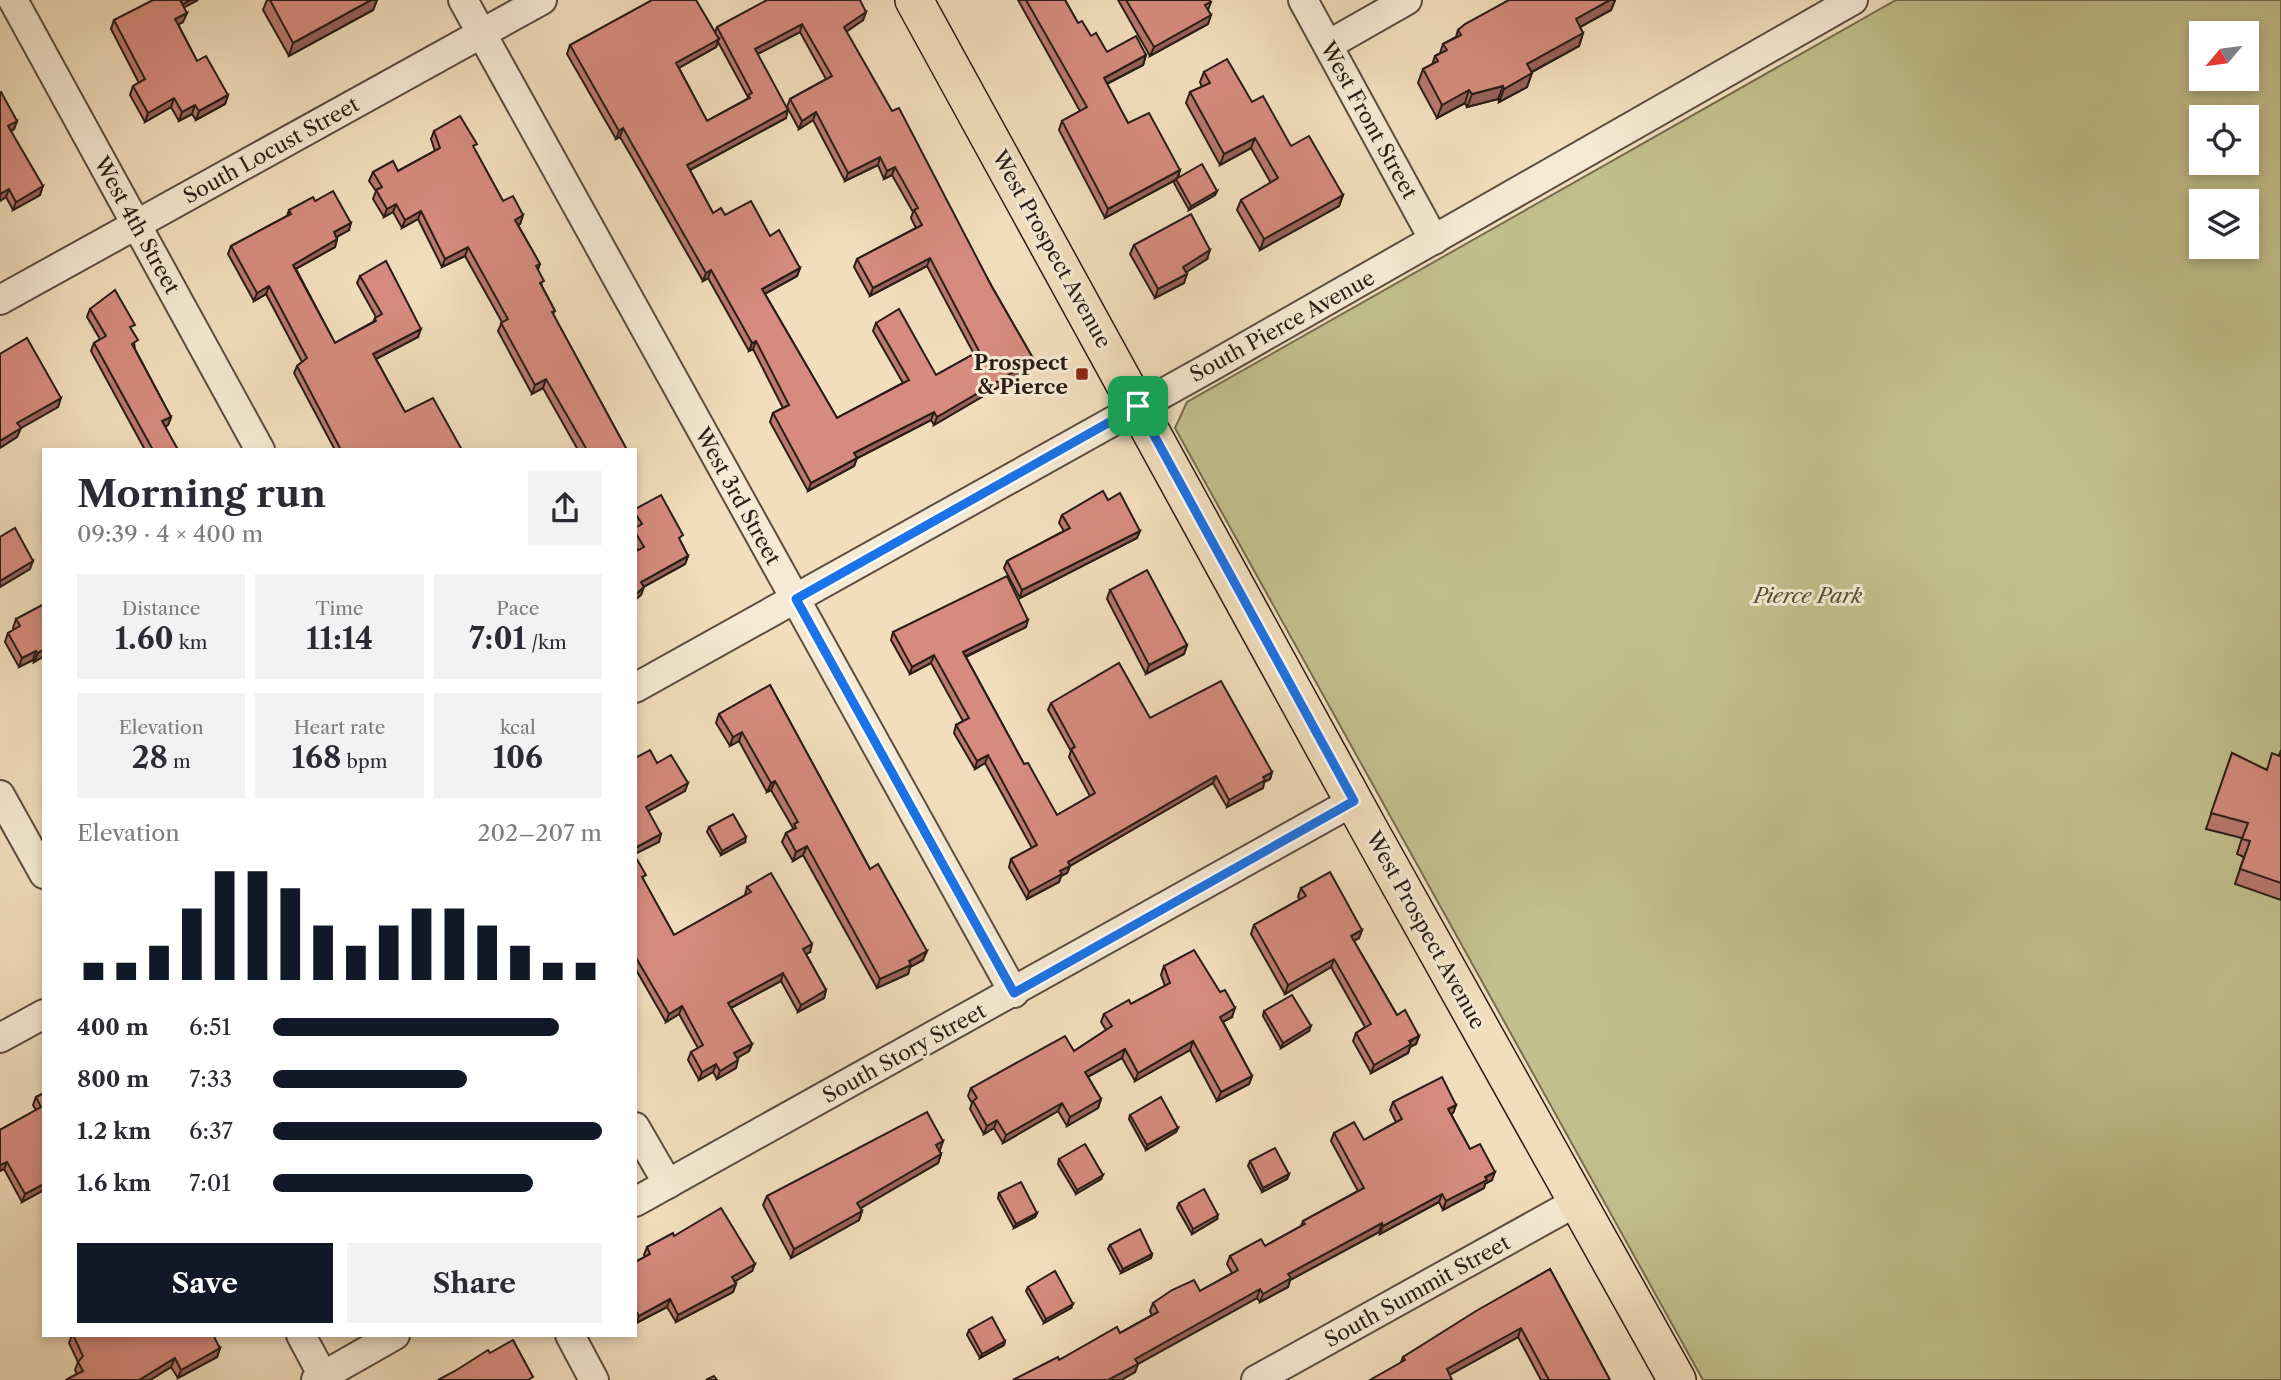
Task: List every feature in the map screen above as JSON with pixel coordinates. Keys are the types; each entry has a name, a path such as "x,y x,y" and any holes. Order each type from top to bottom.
{"main road":[{"name":"West Prospect Avenue","path":"914,0 1354,801 1677,1380"}],"street":[{"name":"West 4th Street","path":"13,0 259,448"},
{"name":"West 3rd Street","path":"463,0 1014,993"},
{"name":"South Locust Street","path":"0,300 542,0"},
{"name":"West Front Street","path":"1303,0 1434,240"},
{"path":"1328,46 1407,0"},
{"name":"South Pierce Avenue","path":"637,687 1434,240 1853,0"},
{"path":"0,795 42,870"},
{"name":"South Story Street","path":"637,1201 1354,801"},
{"path":"0,1038 42,1015"},
{"path":"637,1130 668,1184"},
{"name":"South Summit Street","path":"1256,1380 1578,1201"},
{"path":"302,1337 320,1378 392,1337"},
{"path":"571,1337 594,1380"}],"green space":[{"name":"Pierce Park","path":"1896,0 2281,0 2281,1380 1703,1380 1175,428 1187,402"}],"building":[{"path":"153,0 180,0 187,13 175,19 197,61 206,56 228,95 199,111 195,105 182,112 174,98 148,113 133,86 145,79 114,20"},
{"path":"270,0 371,0 293,43"},
{"path":"652,0 696,0 719,39 676,63 707,121 750,98 748,95 752,93 717,27 767,0 860,0 866,12 844,27 892,111 899,108 992,287 1034,360 937,417 934,412 854,453 857,458 811,483 773,413 789,405 756,341 752,343 711,270 706,273 623,128 619,131 570,45","holes":["802,24 832,76 790,99 802,121 816,112 848,173 880,157 887,171 895,167 918,208 914,210 922,225 857,259 873,288 930,258 979,351 936,375 899,309 876,323 909,380 837,418 762,289 800,268 779,230 770,236 751,201 725,215 721,208 713,213 687,165 788,110 755,49"]},
{"path":"1026,0 1065,0 1078,23 1082,21 1091,36 1096,33 1107,52 1136,36 1146,55 1104,78 1128,123 1149,113 1180,170 1108,209 1062,121 1087,107"},
{"path":"1126,0 1209,0 1211,2 1205,5 1211,15 1154,47"},
{"path":"1509,0 1610,0 1576,19 1583,33 1527,64 1532,73 1504,89 1503,86 1472,94 1469,90 1442,105 1423,69 1438,61 1435,56 1447,50 1443,44 1461,35 1458,30 1465,24"},
{"path":"1227,59 1252,102 1263,96 1291,146 1309,136 1343,195 1264,239 1241,200 1278,178 1255,138 1224,154 1190,92 1210,83 1204,72"},
{"path":"0,92 17,121 8,126 43,186 16,202 9,189 0,194"},
{"path":"460,116 477,144 473,146 503,201 513,196 523,215 515,220 540,264 536,266 544,281 540,283 555,311 552,312 626,448 586,448 546,379 535,385 501,323 508,319 468,247 445,259 421,211 405,220 396,204 387,209 376,190 382,187 373,172 393,161 398,171 440,148 434,131"},
{"path":"1202,164 1217,191 1191,206 1176,179"},
{"path":"333,191 351,223 334,232 337,239 293,265 335,343 376,321 375,318 382,314 360,276 386,261 421,329 373,354 405,412 433,398 461,448 340,448 297,366 307,358 269,286 257,293 231,246 291,214 289,210 313,197 315,201"},
{"path":"1191,214 1210,250 1183,267 1187,274 1158,289 1134,245"},
{"path":"115,290 135,325 130,327 138,340 132,344 171,417 162,421 177,448 152,448 94,343 106,336 90,309"},
{"path":"27,338 61,398 17,423 21,428 0,441 0,354"},
{"path":"1103,491 1108,500 1120,493 1140,531 1022,590 1007,561 1070,528 1062,515"},
{"path":"661,495 683,535 679,538 688,556 641,582 644,587 637,593 637,551 644,547 637,535 637,527 642,524 637,516 637,508"},
{"path":"15,528 33,561 0,581 0,537"},
{"path":"1147,570 1187,645 1149,665 1110,590"},
{"path":"1007,576 1028,620 963,652 1024,764 1028,763 1057,815 1095,793 1071,749 1075,747 1051,703 1119,663 1150,718 1221,681 1272,772 1263,777 1265,780 1229,800 1216,776 1068,862 1070,866 1060,871 1062,874 1029,892 1011,859 1037,845 988,755 977,761 956,725 969,718 934,655 912,667 893,632"},
{"path":"42,605 42,650 22,658 8,633 20,626 16,619"},
{"path":"770,685 870,869 878,864 927,951 909,961 911,965 880,979 807,846 796,852 786,833 796,828 794,824 798,822 775,781 771,783 742,732 733,737 719,714"},
{"path":"650,750 657,763 671,755 688,783 646,807 661,834 637,847 637,757"},
{"path":"2281,751 2281,883 2240,869 2250,841 2242,839 2248,823 2211,813 2232,753 2267,770 2272,753 2279,756"},
{"path":"733,814 746,837 722,851 709,827"},
{"path":"637,859 646,875 642,877 674,935 751,892 747,887 771,873 812,944 803,949 826,990 801,1005 783,973 728,1003 752,1044 734,1053 738,1060 720,1071 716,1064 702,1072 691,1052 703,1045 682,1006 669,1014 637,959"},
{"path":"1330,872 1362,930 1351,936 1397,1015 1405,1010 1419,1036 1409,1041 1411,1044 1374,1065 1356,1033 1371,1024 1334,959 1288,985 1254,925 1306,896 1301,888"},
{"path":"1194,950 1220,992 1225,990 1235,1008 1220,1017 1252,1076 1221,1092 1193,1041 1138,1073 1125,1049 1085,1072 1101,1099 1070,1117 1062,1103 1006,1135 997,1120 987,1126 973,1101 977,1098 971,1088 1065,1036 1074,1051 1112,1026 1104,1014 1129,1000 1131,1004 1170,983 1164,966"},
{"path":"1292,995 1311,1026 1283,1043 1264,1011"},
{"path":"1442,1077 1456,1105 1448,1109 1470,1149 1480,1144 1495,1172 1485,1177 1487,1180 1446,1201 1442,1194 1383,1226 1382,1223 1288,1274 1291,1278 1263,1294 1260,1289 1135,1359 1138,1364 1108,1380 1013,1380 1058,1357 1059,1360 1117,1327 1120,1333 1158,1312 1153,1303 1172,1290 1194,1280 1200,1291 1238,1270 1230,1256 1261,1239 1265,1246 1305,1224 1303,1221 1364,1188 1334,1133 1354,1122 1364,1140 1402,1119 1393,1102"},
{"path":"42,1094 42,1185 25,1194 7,1162 0,1165 0,1130 41,1107 36,1097"},
{"path":"1161,1097 1178,1128 1147,1145 1130,1115"},
{"path":"927,1112 943,1141 936,1145 941,1154 857,1203 862,1211 794,1249 767,1196"},
{"path":"1085,1144 1103,1175 1077,1190 1059,1159"},
{"path":"1275,1148 1289,1174 1263,1188 1250,1161"},
{"path":"1021,1182 1037,1213 1016,1224 999,1193"},
{"path":"1204,1189 1218,1215 1193,1229 1179,1203"},
{"path":"721,1208 755,1264 732,1277 736,1284 678,1315 670,1299 639,1316 637,1261 650,1254 647,1247 673,1233 674,1236"},
{"path":"1140,1229 1152,1254 1123,1269 1110,1245"},
{"path":"1550,1269 1610,1380 1549,1380 1521,1328 1447,1369 1452,1380 1370,1380 1405,1360 1403,1357 1476,1311"},
{"path":"1055,1271 1073,1304 1046,1319 1028,1287"},
{"path":"992,1317 1005,1341 982,1354 969,1330"},
{"path":"74,1337 214,1337 220,1348 181,1370 175,1358 139,1380 66,1380 83,1371 78,1362 83,1356"},
{"path":"513,1340 533,1377 528,1380 438,1380 488,1350 490,1353"}],"place":[{"name":"Prospect & Pierce","path":"1082,374"}],"route":[{"path":"1138,406 1354,801 1014,993 796,599 1138,406"}]}
